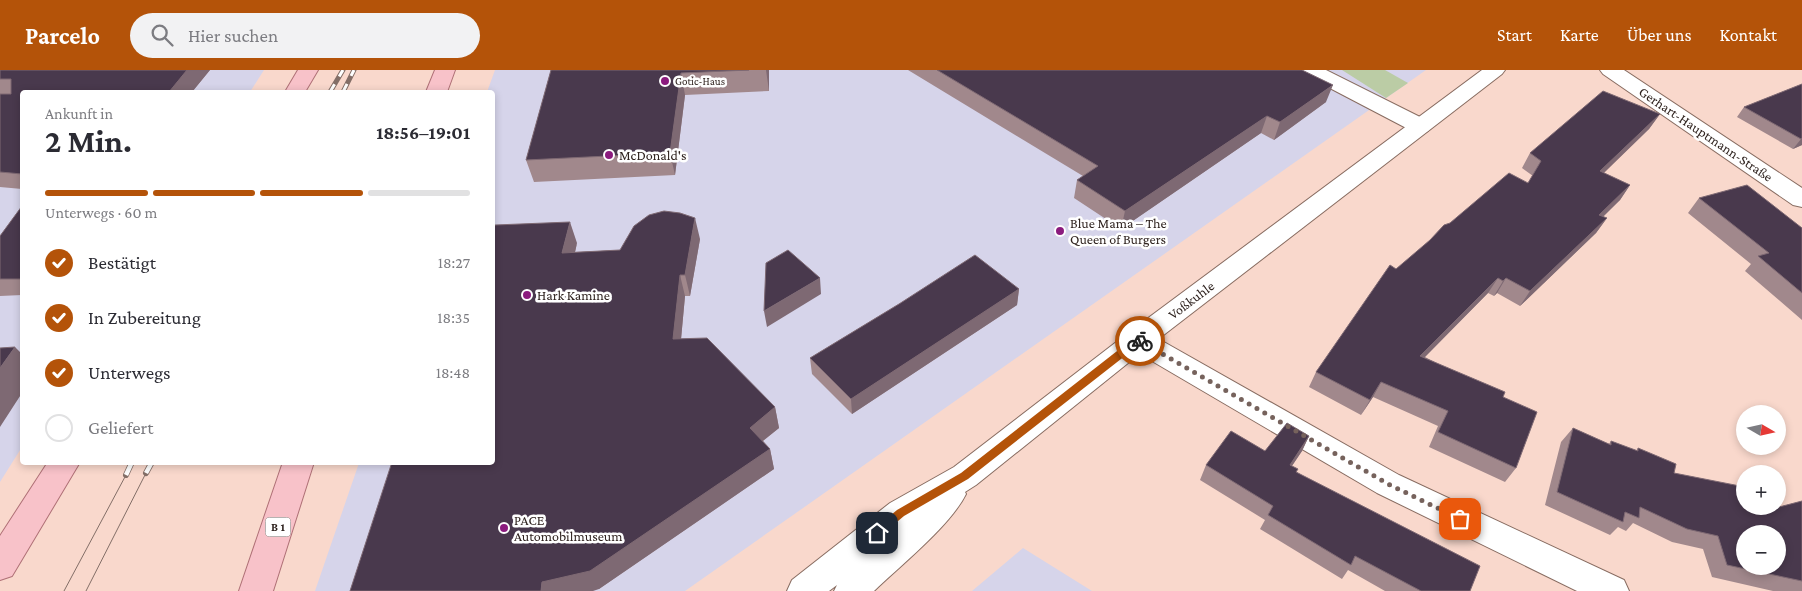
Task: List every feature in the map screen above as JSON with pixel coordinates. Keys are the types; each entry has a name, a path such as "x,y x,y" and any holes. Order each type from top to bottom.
{"main road":[{"path":"296,90 308,70"},
{"path":"438,90 445,70"},
{"path":"0,565 63,465"},
{"name":"B 1","path":"256,591 298,465"}],"street":[{"path":"1310,70 1420,126"},
{"name":"Voßkuhle","path":"804,591 901,513 965,476 1138,340 1495,70"},
{"name":"Gerhart-Hauptmann-Straße","path":"1610,70 1800,195"},
{"path":"1138,340 1388,484 1612,591"},
{"name":"Voßkuhle","path":"851,591 938,509 965,476"}],"shaded area":[{"path":"0,70 264,70 251,90 20,90 20,450 0,482"},
{"path":"495,70 1426,70 685,591 315,591 358,465 495,465 495,90 488,90"},
{"path":"1023,548 1092,591 972,591"}],"green space":[{"path":"1342,70 1385,70 1408,83 1386,98"}],"building":[{"path":"0,70 187,70 171,90 20,90 20,174 0,172 0,94 11,94 11,79 0,79"},
{"path":"551,70 749,70 681,73 670,153 526,160"},
{"path":"937,70 1302,70 1333,85 1280,122 1267,116 1125,211 1077,180 1098,166"},
{"path":"1802,84 1801,139 1744,107"},
{"path":"1603,91 1660,114 1600,171 1630,185 1599,215 1607,218 1530,291 1506,278 1503,281 1498,278 1420,356 1505,392 1503,397 1537,412 1516,468 1438,432 1448,411 1381,382 1370,400 1316,372 1390,265 1396,269 1430,240 1444,225 1450,223 1509,173 1528,183 1541,161 1530,153"},
{"path":"1747,185 1802,228 1802,293 1758,256 1769,253 1699,198"},
{"path":"20,209 20,279 0,279 0,236"},
{"path":"664,211 680,213 695,218 685,275 680,275 673,339 707,338 775,407 750,428 770,449 590,571 542,582 541,591 350,591 391,465 495,465 495,225 570,222 562,253 620,250 634,226 649,215"},
{"path":"788,250 820,278 764,311 766,263"},
{"path":"975,255 1019,289 851,399 810,358 899,304"},
{"path":"15,347 0,368 0,348"},
{"path":"1287,423 1309,436 1290,465 1298,469 1296,472 1480,566 1470,591 1421,591 1355,556 1351,565 1268,515 1273,506 1206,465 1231,431 1265,451"},
{"path":"1573,428 1611,445 1611,441 1638,451 1638,448 1676,464 1674,473 1736,485 1736,515 1786,515 1786,505 1802,501 1802,581 1774,575 1786,575 1786,525 1736,525 1736,567 1727,565 1718,536 1687,529 1640,507 1639,518 1625,512 1623,522 1557,492"}],"tram line":[{"path":"86,591 146,473"},
{"path":"64,591 126,475"}],"railway":[{"path":"331,90 343,70"},
{"path":"344,90 354,70"},
{"path":"126,475 131,465"},
{"path":"146,473 150,465"}],"way so far":[{"path":"1140,341 1388,484 1460,519"}],"place":[{"name":"Gotic-Haus","path":"665,81"},
{"name":"McDonald's","path":"609,155"},
{"name":"Blue Mama – The Queen of Burgers","path":"1060,231"},
{"name":"Hark Kamine","path":"527,295"},
{"name":"PACE Automobilmuseum","path":"504,528"}],"route":[{"path":"877,533 901,513 965,476 1018,432 1138,340 1140,341"}]}
